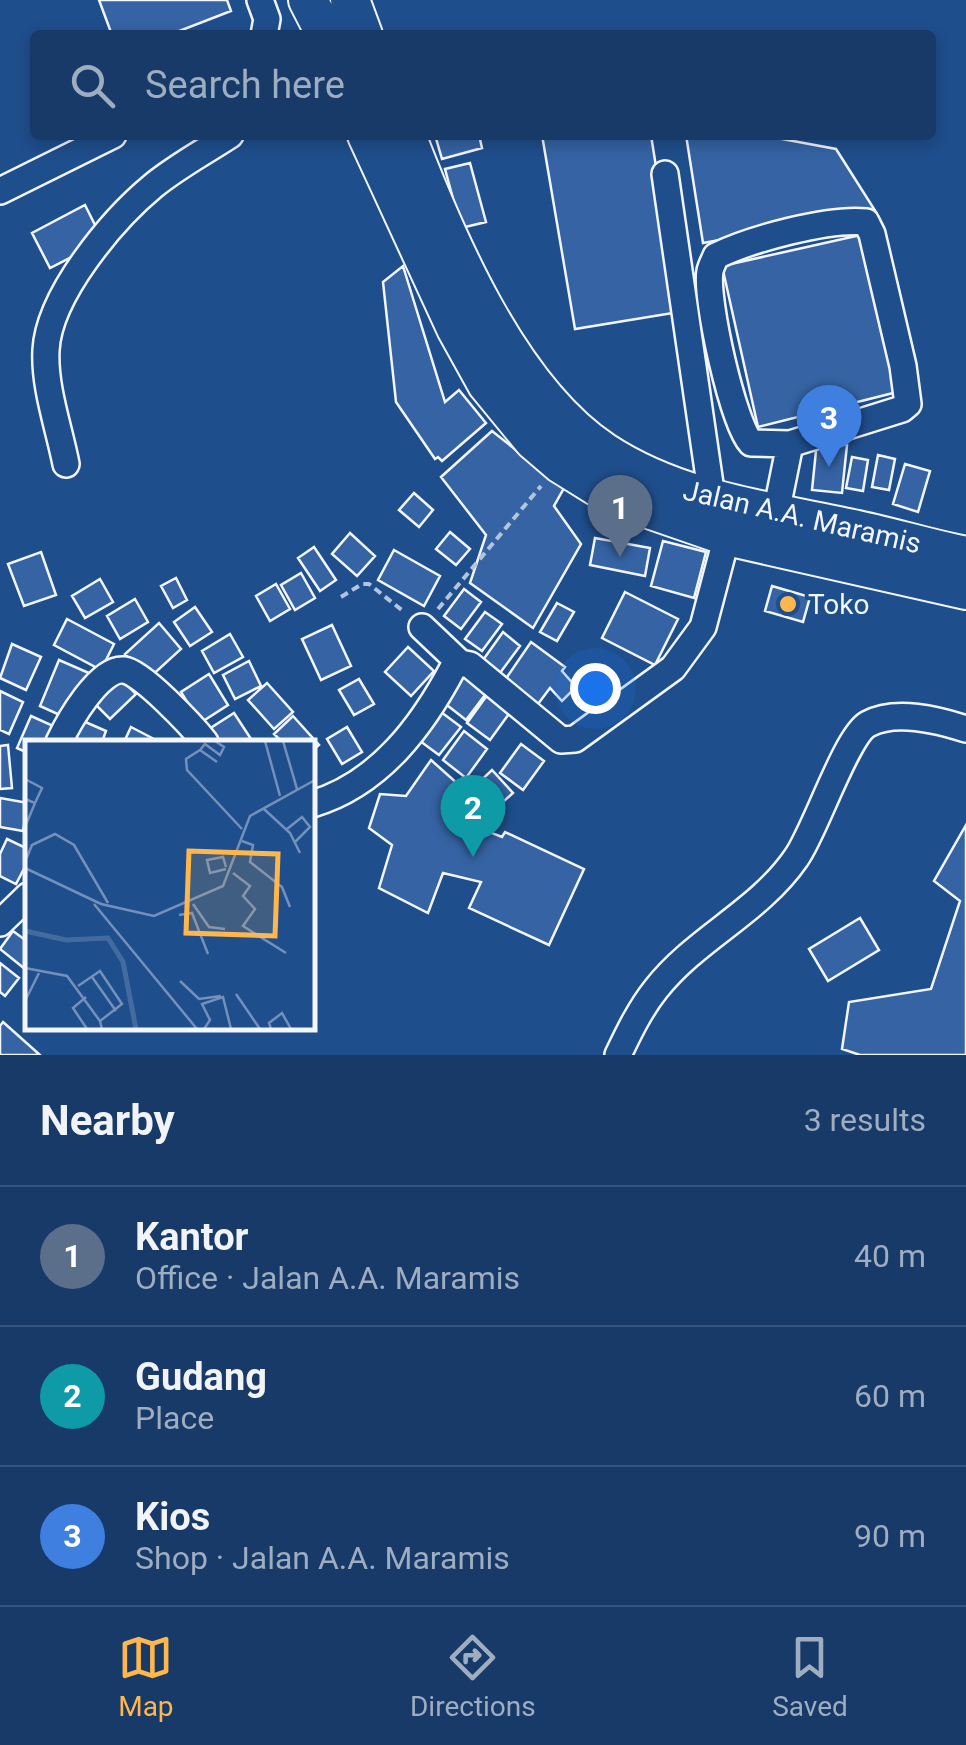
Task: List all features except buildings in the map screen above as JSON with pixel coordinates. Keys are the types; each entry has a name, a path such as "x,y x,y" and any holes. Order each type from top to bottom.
{"highway":[{"path":"308,0 323,30"},
{"path":"350,0 361,30"},
{"path":"369,140 440,296 479,369 533,440 561,464 614,496 726,536 966,590"},
{"name":"Jalan A.A. Maramis","path":"408,140 457,254 525,375 563,418 604,452 648,476 712,498 966,556"}],"street":[{"path":"260,0 268,18 265,30"},
{"path":"0,191 103,140"},
{"path":"66,464 46,352 59,303 133,204 155,184 222,140"},
{"path":"665,174 712,498"},
{"path":"862,220 872,234 908,404 902,410 790,444 751,443 742,433 723,361 710,271 716,256 742,244 766,236 862,220"},
{"path":"776,514 790,444"},
{"path":"422,627 460,662 470,665 561,740 575,739 673,668 702,627 726,536"},
{"path":"315,803 365,780 400,748 433,706 454,666 460,662"},
{"path":"60,740 71,715 110,672 124,670 140,678 203,740"},
{"path":"618,1055 658,986 783,876 805,843 849,751 866,725 886,718 922,718 966,729"},
{"path":"0,923 25,899"}],"path":[{"path":"341,597 369,584 422,627 561,464"}],"place":[{"name":"Kios","path":"829,467"},
{"name":"Kantor","path":"620,557"},
{"name":"Toko","path":"788,604"},
{"name":"Gudang","path":"473,857"}]}
